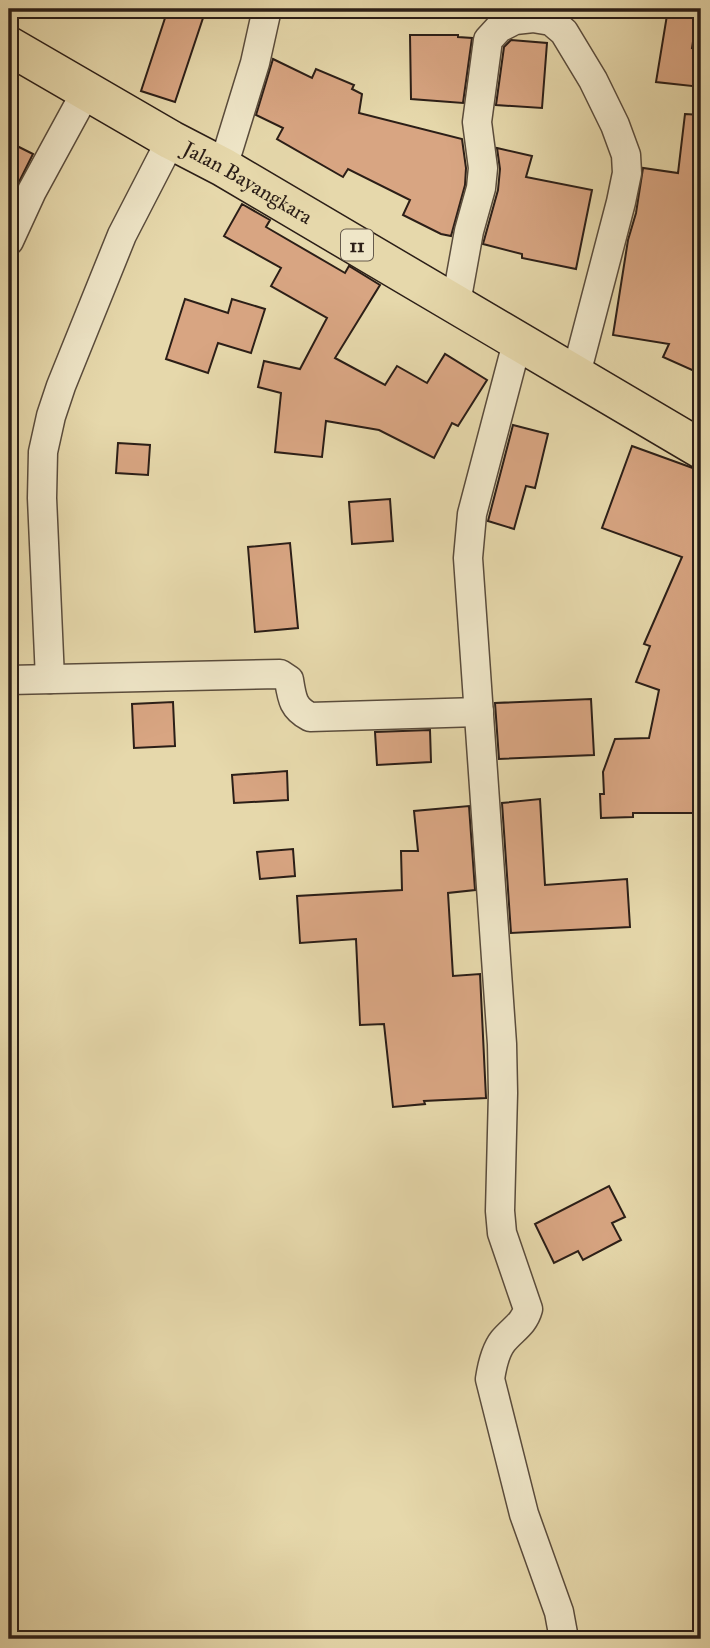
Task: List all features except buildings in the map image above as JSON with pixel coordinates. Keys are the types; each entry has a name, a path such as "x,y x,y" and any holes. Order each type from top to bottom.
{"highway":[{"name":"Jalan Bayangkara","path":"9,46 223,167 701,449"}],"street":[{"path":"223,167 255,63 267,9"},
{"path":"456,303 469,231 481,188 483,167 477,122 488,40 499,28 515,20 533,18 551,21 564,32 593,80 626,155 627,173 621,202 576,374"},
{"path":"9,241 87,90"},
{"path":"50,680 42,498 43,452 48,428 61,386 122,235 171,140"},
{"path":"518,339 472,514 468,558 502,1056 500,1211 502,1233 528,1309 522,1323 503,1341 492,1366 490,1379 524,1514 559,1612 564,1639"},
{"path":"9,680 280,674 289,680 292,703 310,717 479,712"}]}
